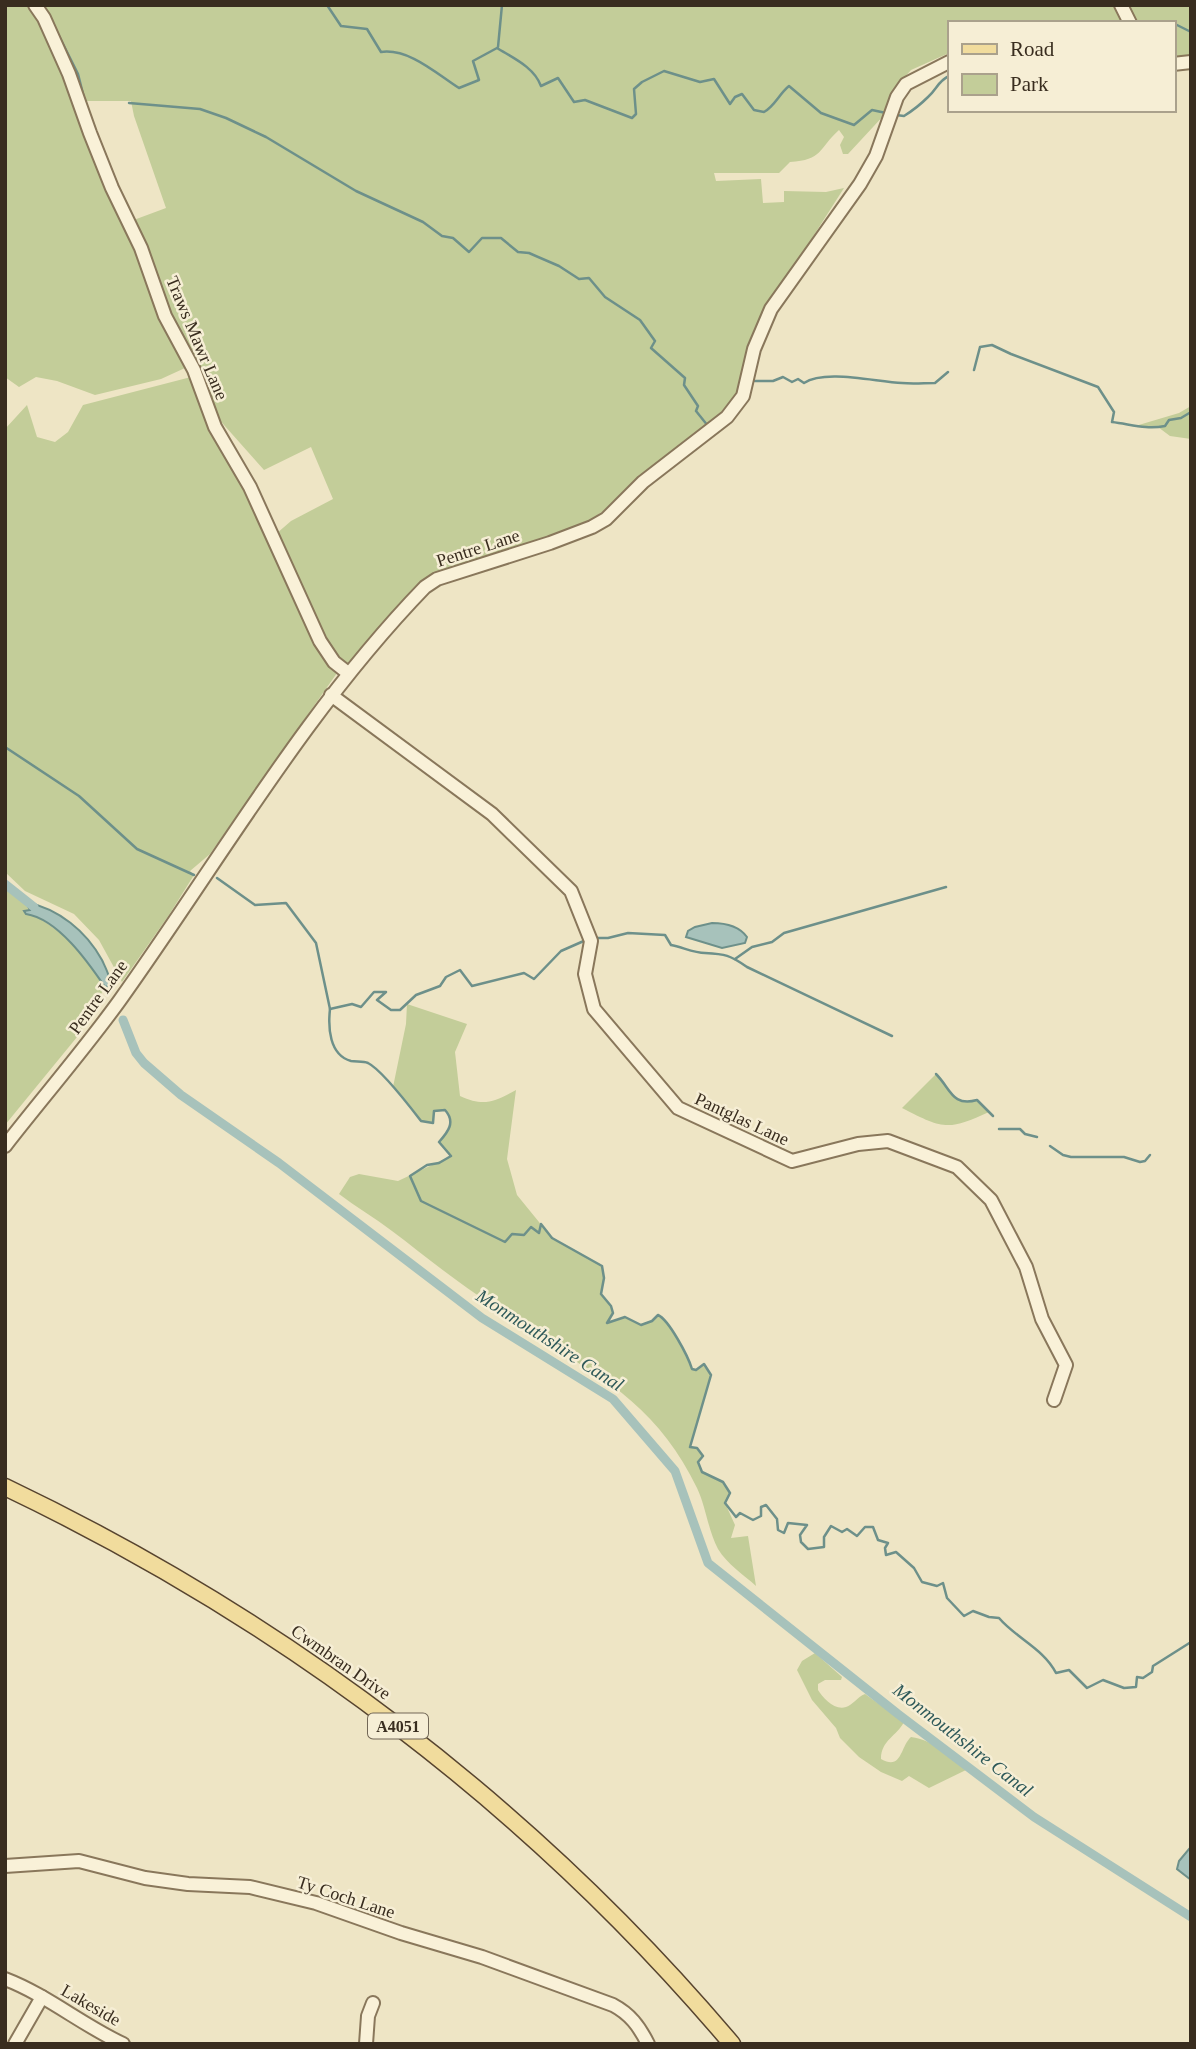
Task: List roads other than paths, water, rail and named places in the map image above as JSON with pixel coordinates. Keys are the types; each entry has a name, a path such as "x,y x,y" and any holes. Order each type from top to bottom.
{"main road":[{"name":"Cwmbran Drive","path":"5,1487 95,1532 194,1587 332,1677 425,1747 479,1790 571,1872 660,1961 732,2044"}],"street":[{"name":"Traws Mawr Lane","path":"35,5 44,18 69,74 112,188 141,248 165,316 194,370 215,427 250,487 320,641 334,662 348,673"},
{"path":"1121,5 1129,21"},
{"name":"Pentre Lane","path":"5,1146 120,1000 274,772 331,695 410,603 437,579 550,543 606,519 643,482 727,417 742,398 754,349 771,309 860,184 876,156 897,97 905,85 948,63"},
{"name":"Pantglas Lane","path":"331,695 492,814 571,891 589,935 585,974 594,1009 678,1108 792,1161 858,1144 888,1141 957,1167 991,1200 1026,1267 1042,1319 1066,1366 1054,1400"},
{"name":"Ty Coch Lane","path":"5,1866 79,1861 145,1878 188,1884 250,1887 316,1903 401,1933 482,1957 613,2005 626,2012 649,2044"},
{"name":"Lakeside","path":"5,1979 123,2044"},
{"name":"Lakeside","path":"15,2044 42,1997"},
{"path":"366,2044 368,2016 373,2003"}],"water":[{"path":"26,902 50,910 80,931 102,960 109,976 109,986 105,987 81,954 61,933 38,918 26,914 24,911 30,910"},
{"path":"712,923 740,930 747,937 745,943 722,948 686,937 688,931 695,927"},
{"path":"1189,1849 1191,1880 1177,1869 1179,1861"}],"waterway":[{"path":"327,5 341,26 367,29 381,52 412,58 459,88 479,80 473,61 497,48 528,68 541,86 558,78 574,102 585,100 632,118 636,114 634,89 664,71 700,82 714,79 730,104 735,97 742,94 754,110 764,112 789,86 821,113 854,125 872,110 886,113"},
{"path":"498,47 502,5"},
{"path":"53,24 78,74 84,98"},
{"path":"1175,24 1191,32"},
{"path":"896,115 904,116 913,110 948,77"},
{"path":"129,103 200,109 226,118 266,137 356,191 423,222 442,236 453,238 469,252 482,238 501,238 518,252 529,253 559,266 579,279 589,278 605,297 640,320 655,341 651,348 685,378 684,385 698,406 696,411 708,426"},
{"path":"974,370 980,347 992,345 1098,387 1114,412 1112,422 1158,427 1191,412"},
{"path":"755,381 773,381 783,377 792,382 798,379 804,383 825,377 851,377 935,383 948,372"},
{"path":"5,747 79,796 137,849 194,875"},
{"path":"217,878 255,905 286,903 316,943 330,1009 352,1004 361,1007 374,992 386,992 377,1000 391,1010 400,1010 416,995 440,986 446,977 460,970 472,986 524,973 534,979 561,951 586,940"},
{"name":"Monmouthshire Canal","path":"5,884 34,907"},
{"path":"735,959 752,947 772,942 784,933 946,887"},
{"path":"596,938 628,933 665,935 671,945 732,958 892,1036"},
{"path":"330,1009 330,1032 338,1053 351,1061 366,1062 374,1067 421,1121 433,1123 434,1111 445,1110 448,1114 449,1127 439,1142 451,1156 439,1163 427,1165 410,1176 421,1201 505,1242 512,1234 524,1235 531,1227 539,1233 541,1224 552,1238 602,1266 604,1278 601,1294 613,1313 607,1323 625,1317 641,1325 652,1321 658,1315 673,1331 692,1369 696,1370 704,1364 711,1375 690,1447 697,1448 703,1456 698,1462 702,1472 723,1482 730,1493 725,1503 736,1517 740,1513 753,1520 761,1516 761,1507 766,1505 777,1519 778,1530 784,1533 788,1523 807,1525 800,1535 801,1542 808,1549 824,1547 824,1537 831,1526 842,1532 847,1529 857,1536 865,1527 873,1527 878,1540 888,1543 885,1548 886,1555 896,1552 914,1568 922,1582 937,1586 943,1583 947,1598 964,1616 973,1611 999,1618 1037,1650 1056,1673 1069,1670 1087,1688 1103,1680 1124,1688 1136,1687 1137,1677 1143,1678 1152,1672 1153,1666 1191,1642"},
{"name":"Monmouthshire Canal","path":"123,1020 136,1053 181,1095 279,1163 482,1318 613,1399 675,1471 708,1563 898,1714 1034,1817 1191,1917"},
{"path":"936,1074 957,1099 969,1102 977,1100 993,1116"},
{"path":"999,1129 1020,1129 1025,1134 1037,1137"},
{"path":"1050,1146 1071,1157 1124,1157 1140,1162 1150,1155"}]}
